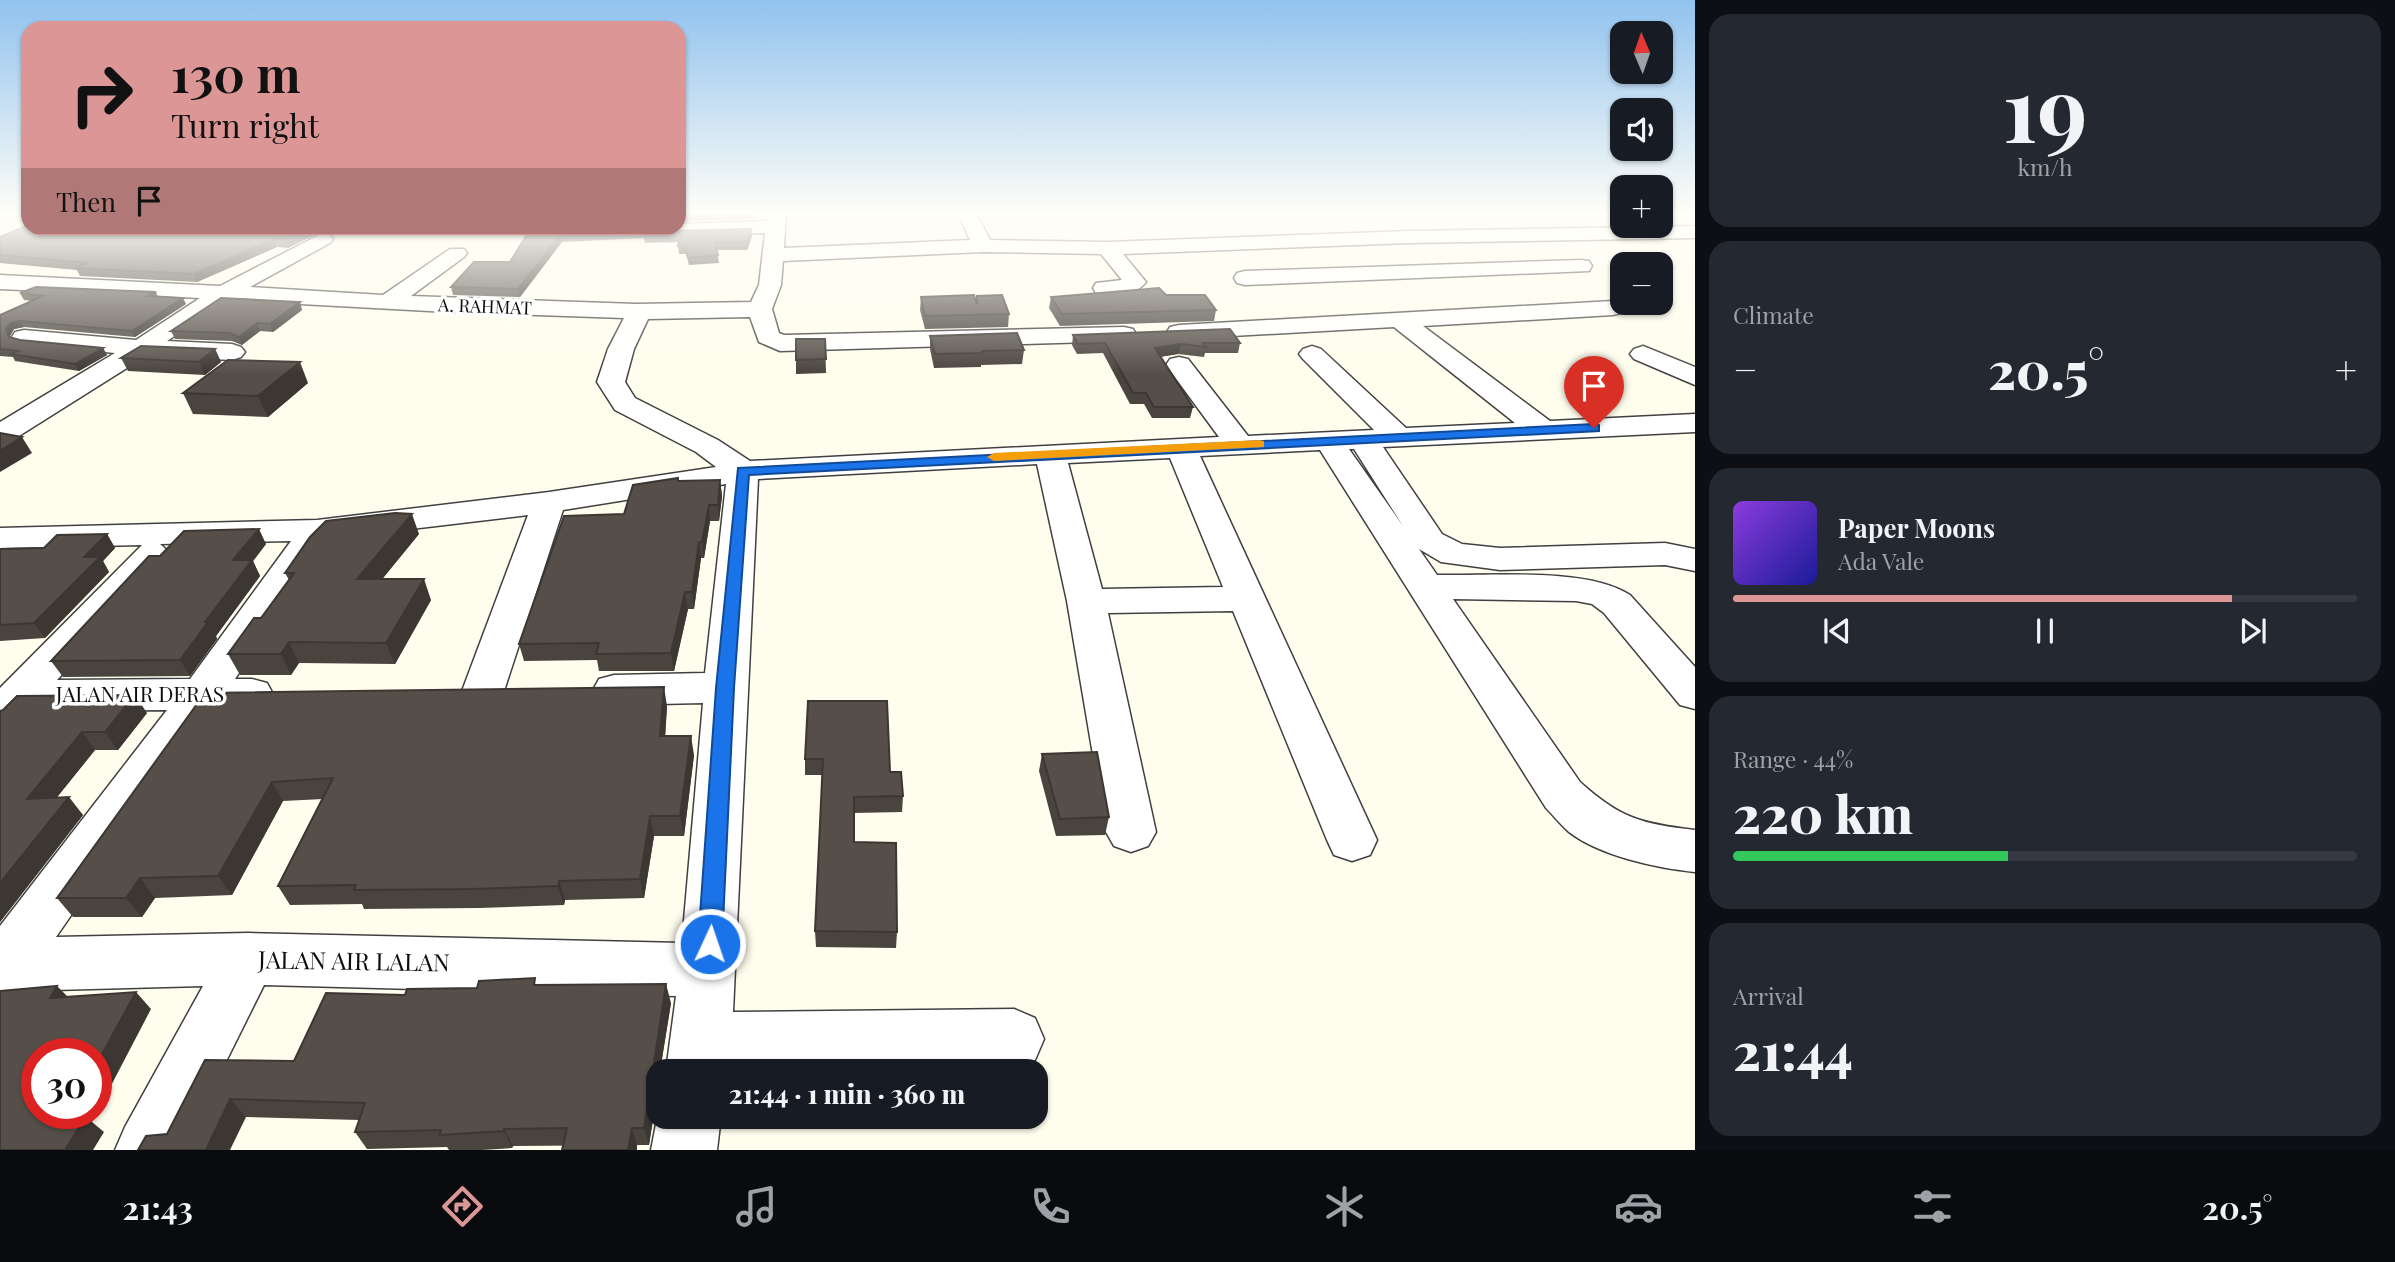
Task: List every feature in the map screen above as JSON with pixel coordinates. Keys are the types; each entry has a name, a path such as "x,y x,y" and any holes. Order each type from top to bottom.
{"street":[{"path":"0,435 141,348 223,293 272,267"},
{"path":"388,302 438,267"},
{"path":"771,267 770,285 760,309 768,337 779,343 1150,333 1610,308"},
{"path":"1104,288 1126,287 1135,282 1123,267"},
{"path":"1458,267 1463,270"},
{"path":"1245,278 1542,267"},
{"name":"A. RAHMAT","path":"0,282 639,312 701,313 760,309"},
{"path":"639,312 621,349 611,382 625,404 707,446 743,471"},
{"path":"1178,314 1196,331"},
{"path":"1397,318 1544,430"},
{"path":"56,341 89,321"},
{"path":"24,337 141,348 232,352"},
{"path":"1312,354 1397,436"},
{"path":"1643,354 1695,377"},
{"path":"1178,365 1240,445"},
{"path":"0,538 317,530 549,502 743,471 1695,423"},
{"path":"1345,440 1430,541 1454,554 1500,559 1665,554 1695,560"},
{"path":"1345,440 1428,587 1563,795 1589,820 1635,840 1695,851"},
{"path":"1181,448 1352,840"},
{"path":"1050,454 1086,601 1130,832"},
{"path":"743,471 725,688 708,970 699,1056 1014,1039"},
{"path":"483,691 549,502"},
{"path":"2,967 201,695 317,530"},
{"path":"9,705 169,534"},
{"path":"1428,587 1576,589 1604,595 1617,604 1695,694"},
{"path":"1086,601 1247,599"},
{"path":"577,690 725,688"},
{"name":"JALAN AIR DERAS","path":"9,705 201,695 295,694"},
{"path":"148,1150 248,960"},
{"name":"JALAN AIR LALAN","path":"2,967 248,960 708,970"},
{"path":"684,1150 687,1129"}],"building":[{"path":"78,267 211,267 194,274 75,268"},
{"path":"470,267 535,267 518,289 451,287"},
{"path":"36,287 156,292 148,296 183,298 132,331 20,321 11,323 6,329 9,337 20,340 103,348 75,364 11,354 18,351 0,349 0,315 43,296 20,293"},
{"path":"1159,288 1166,295 1205,295 1216,310 1062,314 1051,297"},
{"path":"974,295 977,304 977,296 1002,295 1009,314 925,316 921,297"},
{"path":"221,298 300,302 270,324 257,323 239,337 229,333 171,331"},
{"path":"1230,329 1240,343 1203,343 1206,347 1181,344 1155,348 1193,407 1154,407 1146,393 1133,393 1105,343 1078,344 1073,335"},
{"path":"1017,333 1024,350 982,353 935,354 930,336"},
{"path":"796,339 825,339 826,359 796,360"},
{"path":"141,346 215,349 199,362 121,358"},
{"path":"228,360 300,362 258,396 183,393"},
{"path":"0,433 22,437 0,451"},
{"path":"678,478 678,481 720,480 718,505 709,505 702,542 699,542 692,592 685,592 671,653 596,654 599,643 519,644 564,516 624,514 633,485"},
{"path":"395,513 412,514 357,579 424,579 386,643 289,642 281,654 228,654 254,618 261,618 294,573 285,573 310,537 326,521"},
{"path":"259,529 233,560 252,560 180,660 51,661 149,556 160,556 184,531"},
{"path":"107,534 84,557 100,557 34,623 0,625 0,549 44,548 57,535"},
{"path":"664,687 660,736 691,736 680,816 650,816 640,879 559,881 558,886 471,889 354,890 356,885 278,886 333,778 272,782 218,876 140,878 126,898 57,898 205,693"},
{"path":"135,695 105,732 82,732 27,799 69,797 0,883 0,711 17,696"},
{"path":"808,701 887,701 890,772 901,772 903,796 854,797 854,842 896,843 897,932 815,931 823,759 805,759"},
{"path":"1097,752 1109,817 1060,819 1042,754"},
{"path":"535,978 534,985 666,984 655,1059 646,1059 644,1128 632,1128 628,1150 562,1150 567,1128 504,1129 440,1135 441,1130 355,1132 365,1103 230,1099 206,1150 138,1150 146,1136 167,1134 205,1060 294,1061 326,993 405,995 407,989 477,988 479,981"},
{"path":"57,986 50,998 136,992 111,1038 21,1038 21,1129 78,1129 65,1150 0,1150 0,991"}],"slow traffic":[{"path":"994,457 1259,444"}],"route":[{"path":"710,944 725,688 743,471 1594,428"}]}
